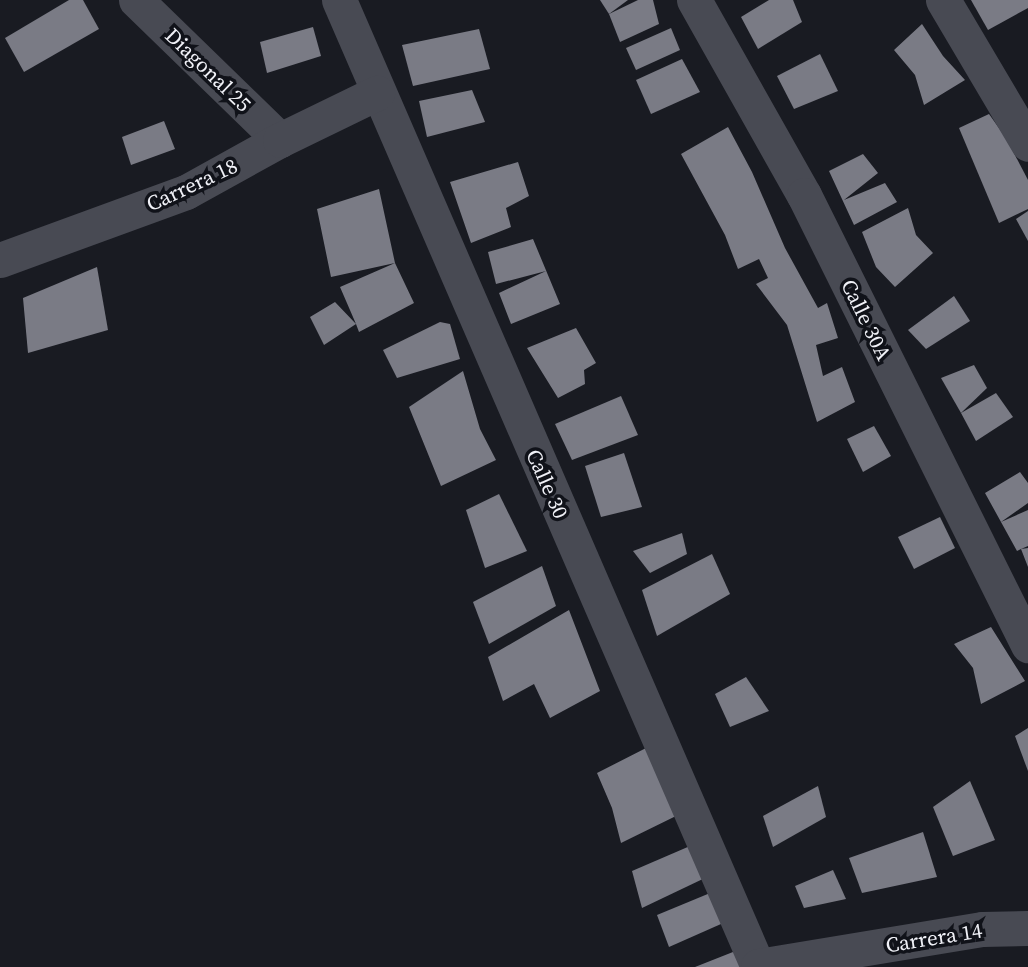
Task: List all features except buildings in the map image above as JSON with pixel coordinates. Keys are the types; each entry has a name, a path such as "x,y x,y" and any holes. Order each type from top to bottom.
{"street":[{"name":"Diagonal 25","path":"136,0 280,140"},
{"name":"Calle 30","path":"339,0 376,93 758,967"},
{"name":"Calle 30A","path":"694,0 804,195 1028,645"},
{"path":"943,0 1028,144"},
{"name":"Carrera 18","path":"0,260 186,192 280,140 376,93"},
{"name":"Carrera 14","path":"758,967 982,929 1028,928"}]}
